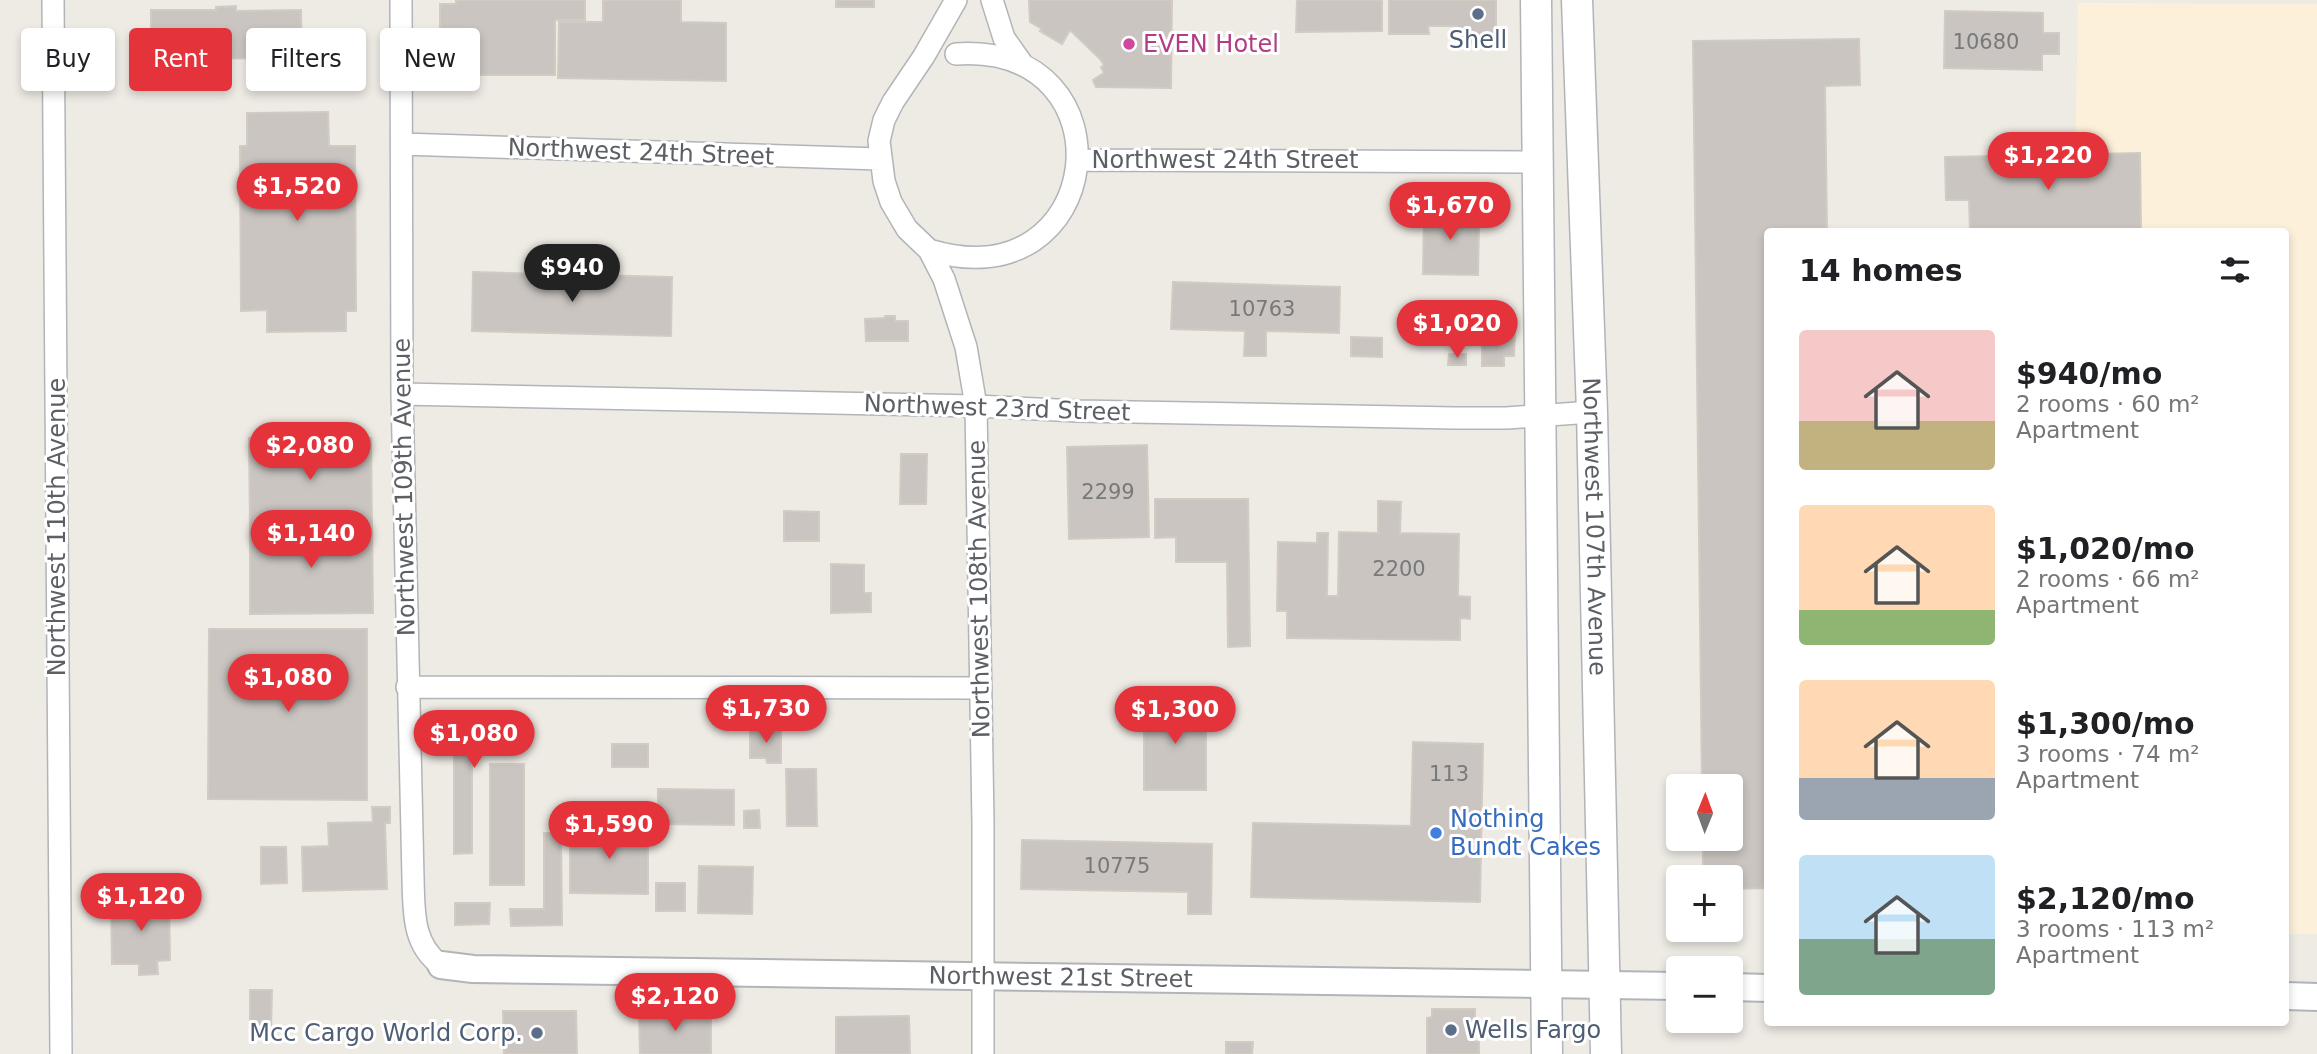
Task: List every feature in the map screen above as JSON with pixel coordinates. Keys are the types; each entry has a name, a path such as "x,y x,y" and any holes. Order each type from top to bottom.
{"main road":[{"name":"Northwest 107th Avenue","path":"1536,0 1547,1054"},
{"name":"Northwest 107th Avenue","path":"1577,0 1592,412 1606,1054"}],"street":[{"name":"Northwest 110th Avenue","path":"53,0 61,1054"},
{"name":"Northwest 109th Avenue","path":"401,0 402,394 407,687 415,919 424,947 441,965"},
{"name":"Northwest 108th Avenue","path":"956,0 924,56 892,102 879,141 884,181 891,202 907,229 929,250 944,279 966,347 975,406 981,688 983,1054"},
{"path":"992,0 1004,38 1023,65"},
{"path":"929,250 951,257 974,259 996,257 1018,250 1037,238 1054,222 1067,203 1075,182 1077,137 1070,115 1058,95 1042,78 1023,65 1002,56 979,52 956,54"},
{"name":"Northwest 24th Street","path":"402,144 880,159"},
{"name":"Northwest 24th Street","path":"1078,160 1539,162"},
{"name":"Northwest 23rd Street","path":"402,394 1454,418 1506,418 1592,412"},
{"path":"407,687 981,688"},
{"name":"Northwest 21st Street","path":"441,965 473,969 1666,986"},
{"path":"1743,987 1764,988"},
{"path":"2289,996 2317,997"}],"shaded area":[{"path":"2078,3 2317,4 2317,934 2289,934 2289,228 2074,228"}],"building":[{"path":"456,0 585,0 585,20 555,20 555,75 480,75 480,28 440,28 440,4 456,4"},
{"path":"603,0 681,0 681,22 726,23 726,81 558,78 559,22 603,22"},
{"path":"836,0 874,0 874,7 836,7"},
{"name":"EVEN Hotel","path":"1029,0 1172,0 1171,88 1096,87 1093,80 1104,73 1101,67 1104,65 1100,59 1070,30 1062,44 1040,31 1042,29 1030,22"},
{"path":"1297,0 1382,0 1382,31 1296,32"},
{"path":"1389,0 1496,0 1496,43 1457,44 1457,26 1428,26 1429,34 1389,34"},
{"path":"236,6 236,11 301,10 301,28 246,28 246,58 232,58 232,28 151,28 151,10 216,10 216,7"},
{"path":"1945,11 2043,13 2043,33 2059,33 2059,54 2042,54 2042,70 1944,68"},
{"path":"1859,39 1860,85 1825,86 1827,228 1764,228 1764,888 1743,889 1743,865 1703,865 1703,851 1743,851 1743,774 1702,774 1693,41"},
{"path":"328,112 329,146 355,146 356,311 346,311 346,331 267,332 267,310 241,311 240,146 247,146 247,113"},
{"path":"2140,153 2141,228 1970,228 1969,200 1946,200 1945,157"},
{"path":"1424,205 1468,207 1468,222 1479,222 1478,275 1423,274"},
{"path":"473,272 672,277 671,336 472,331"},
{"path":"1173,282 1340,287 1339,333 1266,331 1266,356 1244,356 1245,331 1171,329"},
{"path":"895,316 895,321 908,321 908,341 866,341 865,319"},
{"path":"1482,325 1515,325 1514,356 1504,356 1504,366 1482,366"},
{"path":"1351,337 1382,338 1382,357 1351,356"},
{"path":"1449,354 1466,354 1466,365 1448,365"},
{"path":"249,438 371,438 372,525 250,526"},
{"path":"1147,445 1149,537 1069,539 1067,447"},
{"path":"901,454 927,454 926,504 900,504"},
{"path":"1155,499 1248,499 1250,646 1228,647 1227,562 1176,562 1176,537 1155,538"},
{"path":"1378,501 1401,502 1400,533 1459,534 1458,596 1470,597 1470,619 1460,618 1460,640 1287,638 1287,611 1277,611 1278,542 1317,543 1317,533 1328,533 1327,596 1338,596 1339,532 1378,533"},
{"path":"784,511 819,512 819,541 784,541"},
{"path":"372,525 373,613 250,614 250,526"},
{"path":"831,564 864,565 864,593 871,593 871,612 831,613"},
{"path":"209,629 367,629 367,800 208,799"},
{"path":"1144,702 1206,702 1206,790 1144,790"},
{"path":"454,723 524,723 524,745 472,745 472,853 454,854"},
{"path":"750,730 781,730 781,763 767,763 766,758 750,758"},
{"path":"1413,742 1483,744 1480,902 1251,897 1253,823 1411,826"},
{"path":"612,744 648,744 648,767 612,767"},
{"path":"490,764 524,764 524,885 490,885"},
{"path":"786,769 816,769 817,826 787,826"},
{"path":"658,789 734,790 734,825 658,824"},
{"path":"372,807 390,807 390,823 385,823 387,889 303,891 302,847 329,846 328,823 373,822"},
{"path":"759,810 760,828 744,828 744,811"},
{"path":"570,829 648,829 648,894 570,893"},
{"path":"544,833 561,833 562,925 511,926 510,909 544,909"},
{"path":"1022,840 1212,844 1211,914 1188,914 1188,892 1021,889"},
{"path":"261,847 286,847 287,883 261,884"},
{"path":"699,866 753,867 752,914 698,913"},
{"path":"656,883 685,883 685,911 656,911"},
{"path":"169,898 170,960 157,961 158,974 139,975 139,964 112,964 111,899"},
{"path":"455,903 490,903 489,924 455,925"},
{"path":"250,990 272,990 271,1030 250,1030"},
{"name":"Wells Fargo","path":"1432,1009 1475,1009 1475,1041 1479,1042 1479,1054 1427,1054 1427,1018 1432,1017"},
{"path":"503,1011 576,1011 577,1054 504,1054"},
{"path":"639,1012 711,1012 711,1054 640,1054"},
{"path":"909,1016 910,1054 836,1054 836,1017"},
{"path":"1226,1042 1253,1042 1252,1054 1226,1054"}],"place":[{"name":"Shell","path":"1478,14"},
{"name":"EVEN Hotel","path":"1129,44"},
{"name":"Nothing Bundt Cakes","path":"1436,833"},
{"name":"Wells Fargo","path":"1451,1030"},
{"name":"Mcc Cargo World Corp.","path":"537,1033"}]}
